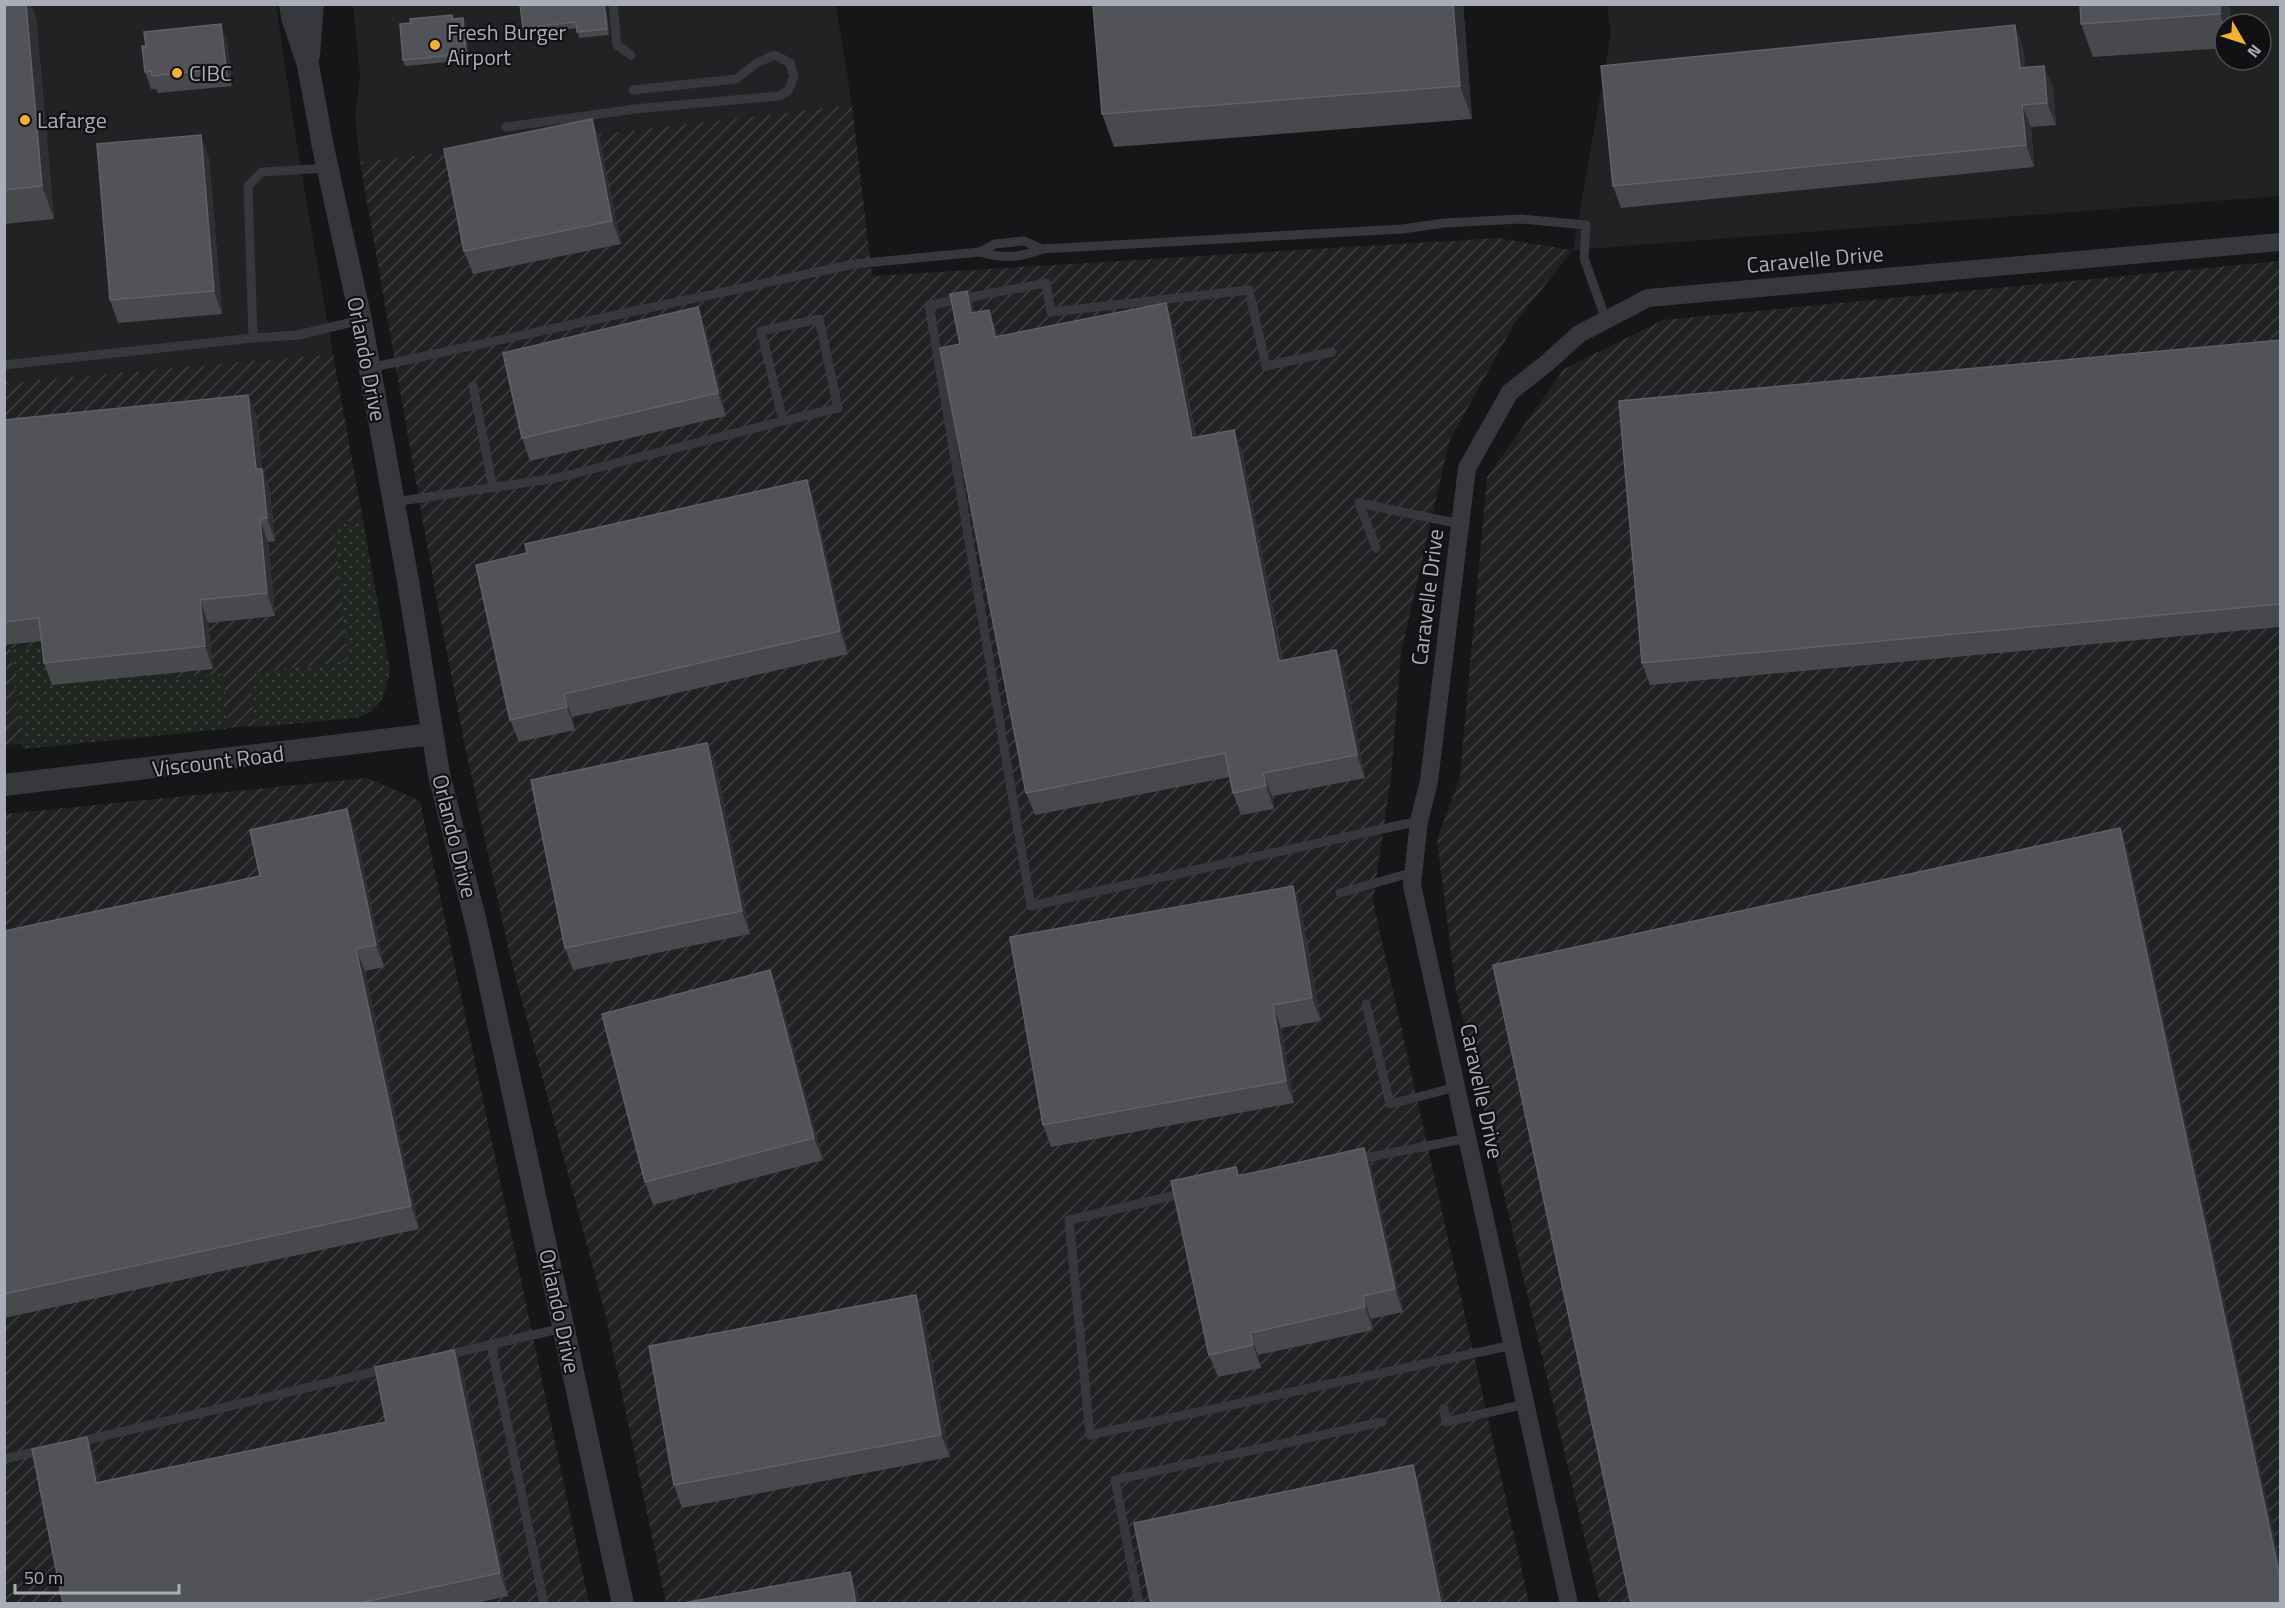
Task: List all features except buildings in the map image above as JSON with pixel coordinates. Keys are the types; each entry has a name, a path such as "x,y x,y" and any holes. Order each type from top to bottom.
{"street":[{"name":"Orlando Drive","path":"290,4 308,65 327,168 361,320 439,774 480,942 623,1604"},
{"name":"Orlando Drive","path":"308,65 313,4"},
{"name":"Caravelle Drive","path":"1569,1604 1412,885 1419,821 1429,781 1467,468 1510,393 1579,334 1648,298 2280,242"},
{"name":"Viscount Road","path":"4,785 432,734"}],"lane":[{"path":"613,4 617,45 631,56"},
{"path":"506,128 634,109 779,96 788,91 794,76 789,63 775,55 758,62 736,79 633,90"},
{"path":"253,338 248,186 262,172 327,168"},
{"path":"369,368 854,264 980,252 998,257 1027,256 1042,249 1402,229 1444,223 1521,219 1586,225 1584,258 1606,320"},
{"path":"980,252 995,244 1024,241 1042,249"},
{"path":"1332,352 1266,366 1249,290 1051,312 1046,283 929,305 1031,906 1419,821"},
{"path":"4,365 298,335 361,320"},
{"path":"394,502 557,478 838,408 819,320 761,331 783,421"},
{"path":"473,386 494,488"},
{"path":"1376,548 1359,503 1460,524"},
{"path":"1340,893 1414,872"},
{"path":"1366,1004 1390,1104 1457,1087"},
{"path":"1350,1160 1468,1138"},
{"path":"1198,1190 1069,1220 1090,1436 1513,1345"},
{"path":"433,1358 563,1328"},
{"path":"491,1344 544,1604"},
{"path":"62,1445 398,1366"},
{"path":"1444,1409 1446,1422 1526,1404"},
{"path":"1139,1604 1115,1480 1382,1422"},
{"path":"4,1459 51,1448"}],"shaded area":[{"path":"5,5 276,5 298,152 333,354 5,383"},
{"path":"353,5 836,5 852,105 360,162 355,119 360,74"},
{"path":"1607,5 2280,5 2280,196 1573,250 1611,33"},
{"path":"852,105 872,276 1498,238 1573,250 1514,324 1449,442 1401,653 1391,777 1373,901 1529,1603 666,1603 605,1313 509,952 464,741 436,596 360,162"},
{"path":"2280,261 2280,1603 1600,1603 1456,991 1437,840 1460,777 1487,477 1564,369 1663,320"},
{"path":"333,354 389,665 389,677 382,699 376,707 355,718 5,745 5,383"},
{"path":"362,522 389,665 385,690 371,710 355,718 258,727 252,700 255,673 348,661 335,535 341,523"},
{"path":"41,646 42,650 61,648 65,684 167,675 171,678 223,674 228,717 226,729 23,749 10,648"},
{"path":"367,778 420,801 589,1603 5,1604 5,814"}],"place":[{"name":"Fresh Burger Airport","path":"435,45"},
{"name":"CIBC","path":"177,73"},
{"name":"Lafarge","path":"25,120"}]}
